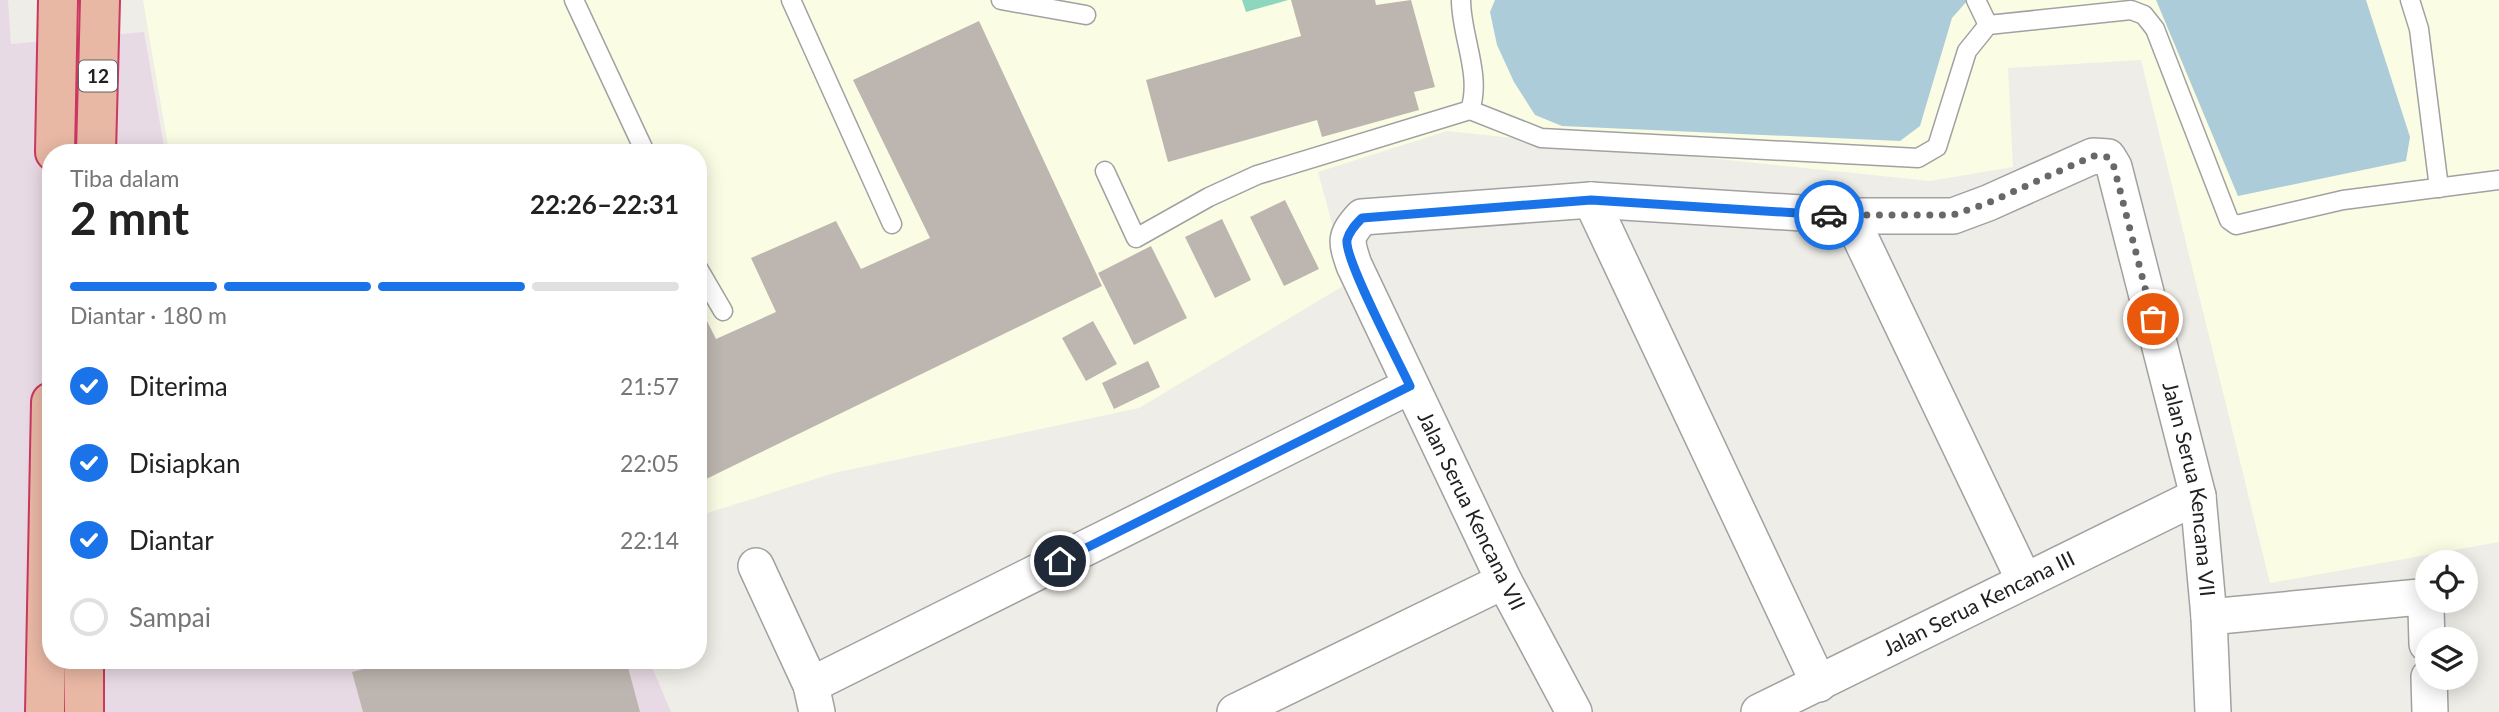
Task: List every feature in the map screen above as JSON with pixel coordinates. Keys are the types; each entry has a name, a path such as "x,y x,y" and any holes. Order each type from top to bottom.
{"highway":[{"name":"12","path":"55,144 58,0"},
{"name":"12","path":"96,144 100,0"},
{"path":"45,712 46,669"},
{"path":"84,669 84,712"}],"street":[{"name":"Jalan Serua Kencana VII","path":"1574,712 1504,581 1354,265 1346,243 1351,230 1362,218 1591,200 1850,216 1953,215 1988,203 2093,156 2108,157 2114,167 2198,496 2209,617 2213,712"},
{"path":"1591,200 1819,684"},
{"path":"1850,216 2024,580"},
{"path":"756,566 814,699 1410,386"},
{"name":"Jalan Serua Kencana III","path":"1759,712 2198,496"},
{"path":"1235,712 1504,581"},
{"path":"2209,617 2420,597 2426,608 2427,627"},
{"path":"2429,690 2430,712"}],"lane":[{"path":"574,0 641,144"},
{"path":"791,0 892,224"},
{"path":"1001,0 1086,15"},
{"path":"1461,0 1461,15 1476,95 1471,110"},
{"path":"2410,0 2418,29 2439,188"},
{"path":"1977,3 1988,25"},
{"path":"1105,172 1136,238 1209,197 1257,175 1471,110 1541,138 1706,144 1794,153 1918,158 1937,147 1967,51 1988,25 2131,10 2144,15 2155,29 2229,220 2236,225 2343,200 2499,180"},
{"path":"707,283 723,311"}],"shaded area":[{"path":"0,0 8,0 11,44 144,32 164,144 42,144 42,669 653,669 671,712 0,712"},
{"path":"143,0 2499,0 2499,542 2454,550 2415,550 2415,557 2270,583 2141,60 2008,68 2013,167 1930,181 1447,131 1318,172 1348,283 1139,408 834,473 707,513 707,144 168,144"}],"green space":[{"path":"1242,0 1288,0 1246,12"}],"water":[{"path":"1495,0 1968,0 1952,18 1920,126 1900,141 1562,126 1535,115 1514,82 1497,45 1490,12"},
{"path":"2156,0 2366,0 2410,137 2406,161 2238,196"}],"building":[{"path":"1291,0 1375,0 1376,5 1411,0 1435,87 1414,92 1419,110 1322,137 1317,120 1168,162 1146,80 1301,36"},
{"path":"979,21 1102,286 707,479 707,321 716,339 776,312 751,258 836,221 861,269 930,238 853,80"},
{"path":"1285,200 1319,269 1284,286 1250,217"},
{"path":"1222,219 1251,280 1215,298 1185,237"},
{"path":"1151,246 1187,318 1134,345 1098,273"},
{"path":"1093,321 1117,364 1086,381 1062,338"},
{"path":"1148,361 1160,387 1114,409 1102,383"},
{"path":"364,669 628,669 640,712 363,712 352,672"}],"way so far":[{"path":"1829,215 1923,218 1953,215 1988,203 2093,156 2108,157 2114,167 2153,319"}],"route":[{"path":"1060,561 1410,386 1346,243 1351,230 1362,218 1376,214 1591,200 1829,215"}]}
